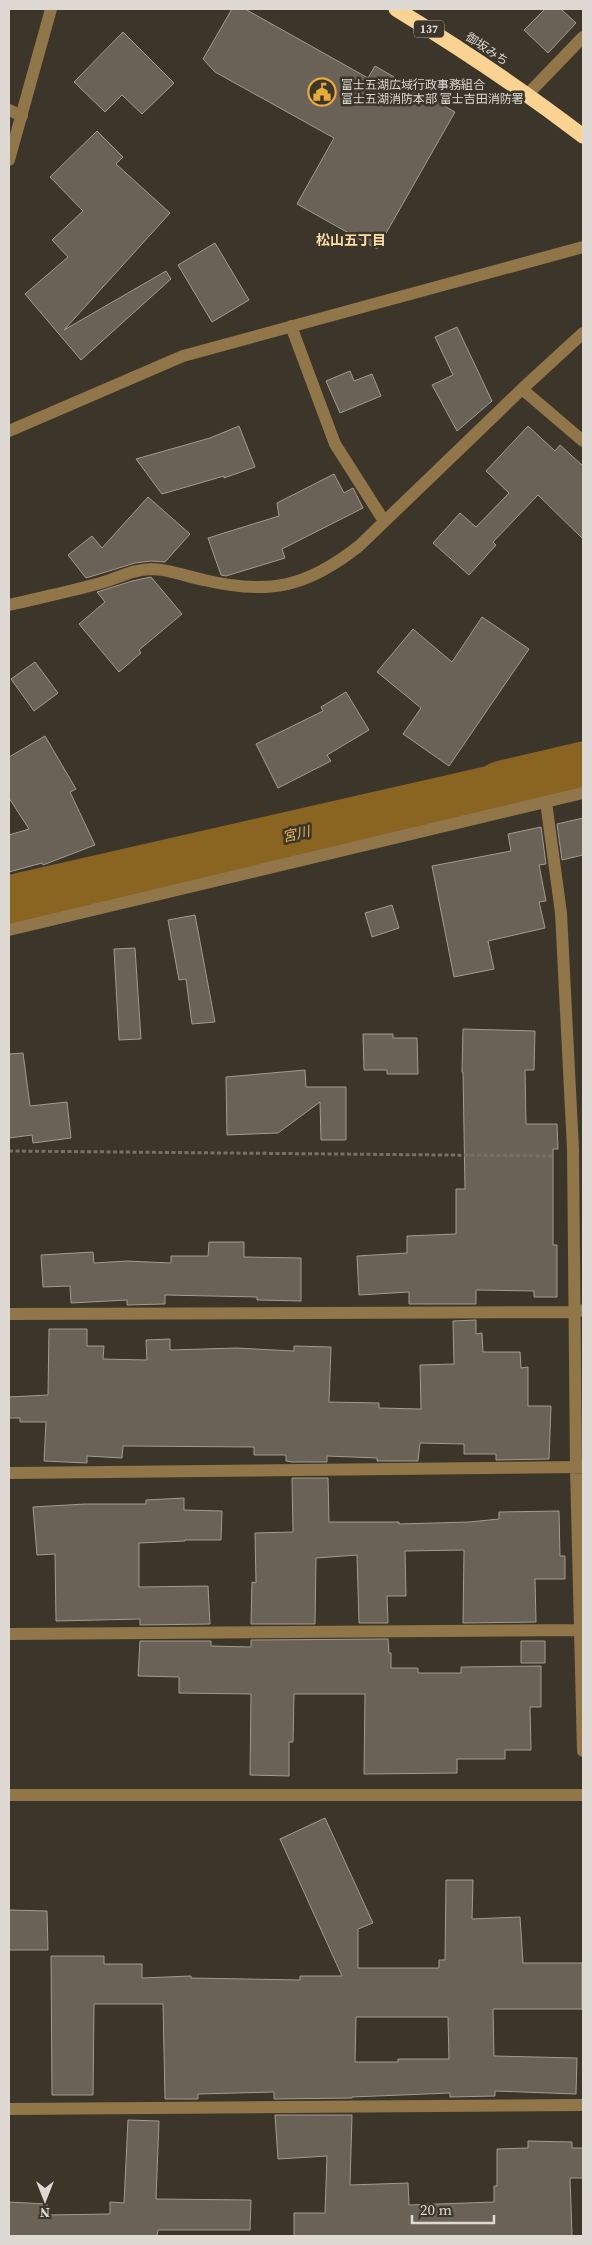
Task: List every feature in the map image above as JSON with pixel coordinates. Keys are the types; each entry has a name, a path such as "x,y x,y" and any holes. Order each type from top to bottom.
{"highway":[{"name":"御坂みち","path":"396,9 462,49 528,94 583,136"}],"street":[{"path":"9,160 52,9"},
{"path":"528,94 583,37"},
{"path":"9,110 22,116"},
{"path":"9,431 183,356 583,247"},
{"path":"292,326 335,444 384,521"},
{"path":"9,605 100,584 129,572 154,569 233,587 277,587 311,576 335,565 583,333"},
{"path":"522,389 583,441"},
{"path":"9,930 583,793"},
{"path":"546,802 561,913 576,1151 583,1751"},
{"path":"9,1314 578,1312"},
{"path":"9,1473 579,1468"},
{"path":"9,1634 582,1630"},
{"path":"9,1795 583,1795"},
{"path":"9,2109 583,2105"}],"path":[{"path":"9,1151 576,1151"}],"building":[{"path":"232,9 245,9 368,78 375,66 455,112 377,249 297,204 334,138 215,72 203,59"},
{"path":"545,9 561,9 576,23 548,53 524,30"},
{"path":"123,32 174,83 142,114 122,95 105,112 74,82"},
{"path":"97,131 123,157 116,164 170,213 64,330 166,271 171,279 81,360 25,294 68,257 52,240 83,211 50,177"},
{"path":"215,243 249,300 212,322 178,265"},
{"path":"457,327 492,401 457,431 432,385 453,375 435,337"},
{"path":"350,371 354,381 372,374 381,396 340,413 326,381"},
{"path":"239,426 255,467 224,478 224,476 162,494 136,459 210,438"},
{"path":"528,426 555,451 560,445 583,466 583,539 538,495 493,542 496,545 469,575 433,543 460,513 476,527 509,493 486,471"},
{"path":"334,474 344,493 353,488 363,508 282,549 285,558 226,576 221,575 208,538 279,516 277,503"},
{"path":"148,497 190,534 165,562 135,563 86,578 68,555 92,536 102,548"},
{"path":"151,577 182,614 139,650 141,653 119,672 79,624 105,602 97,592"},
{"path":"482,617 529,649 449,766 403,734 421,708 377,672 413,629 452,662"},
{"path":"35,662 58,693 34,711 11,679"},
{"path":"346,692 369,730 327,755 331,761 278,788 256,744 323,711 321,707"},
{"path":"45,736 76,789 70,792 95,845 43,865 42,863 9,872 9,835 29,829 9,798 9,757"},
{"path":"583,818 583,855 562,860 557,824"},
{"path":"541,827 546,864 539,865 546,901 539,902 545,928 488,941 494,969 454,977 432,866 511,851 508,834"},
{"path":"392,905 399,928 372,937 365,913"},
{"path":"195,915 215,1022 192,1024 186,979 179,980 168,920"},
{"path":"135,948 141,1039 119,1040 114,949"},
{"path":"463,1029 535,1031 534,1070 525,1070 526,1124 557,1124 558,1149 553,1149 553,1245 557,1245 557,1297 534,1297 534,1291 476,1290 476,1304 409,1304 409,1292 359,1295 357,1256 407,1253 407,1236 456,1234 456,1189 465,1189 462,1072"},
{"path":"363,1034 393,1034 393,1038 417,1038 418,1074 387,1074 387,1070 364,1070"},
{"path":"23,1053 30,1106 67,1102 71,1138 33,1143 32,1135 9,1138 9,1054"},
{"path":"305,1070 306,1087 346,1087 346,1140 321,1140 320,1102 278,1133 227,1135 226,1077"},
{"path":"209,1242 244,1242 244,1257 301,1258 301,1301 257,1300 257,1297 165,1295 165,1304 127,1305 127,1300 71,1303 70,1286 43,1287 41,1255 93,1252 94,1263 127,1261 171,1263 171,1256 208,1256"},
{"path":"476,1320 476,1334 482,1333 483,1352 520,1352 521,1368 528,1367 528,1406 551,1406 549,1459 496,1460 496,1454 464,1454 464,1444 420,1443 418,1461 377,1461 377,1458 327,1456 327,1462 292,1462 286,1461 286,1455 254,1455 254,1447 123,1446 122,1458 87,1456 87,1463 44,1461 46,1422 20,1422 20,1418 9,1418 9,1397 48,1395 49,1329 87,1329 87,1346 104,1346 103,1359 147,1360 146,1340 170,1339 170,1350 236,1348 294,1351 294,1346 331,1347 329,1402 379,1403 379,1408 421,1409 420,1365 454,1364 453,1321"},
{"path":"292,1478 328,1478 329,1522 399,1522 399,1524 469,1522 499,1519 499,1512 559,1511 560,1556 565,1556 565,1579 535,1579 536,1622 463,1623 464,1550 405,1551 406,1596 387,1596 388,1623 359,1623 357,1555 316,1558 315,1624 251,1624 252,1582 256,1583 255,1533 293,1532"},
{"path":"184,1498 184,1510 222,1511 221,1540 139,1543 139,1587 208,1586 210,1624 140,1625 140,1619 56,1621 55,1554 37,1555 33,1507 85,1504 146,1504 146,1500"},
{"path":"388,1639 389,1653 391,1653 391,1668 418,1668 418,1673 461,1673 461,1667 541,1666 541,1707 530,1707 531,1750 505,1750 505,1759 457,1759 457,1773 364,1774 365,1694 294,1694 293,1742 289,1742 289,1776 250,1775 251,1694 179,1693 179,1677 138,1676 140,1641 211,1641 211,1646 251,1647 251,1640"},
{"path":"521,1641 545,1641 545,1663 521,1663"},
{"path":"325,1818 373,1923 358,1929 358,1968 439,1968 439,1960 445,1960 446,1880 473,1880 472,1919 520,1917 523,1963 582,1963 582,2009 493,2009 494,2056 577,2058 576,2094 495,2091 495,2096 450,2097 450,2093 352,2098 274,2099 274,2092 198,2094 198,2099 165,2099 163,2004 94,2004 93,2095 52,2095 51,1956 104,1956 104,1964 142,1964 142,1978 191,1976 191,1978 300,1980 300,1976 342,1976 280,1839","holes":["356,2017 448,2017 449,2059 398,2059 398,2062 355,2062"]},
{"path":"9,1910 47,1911 48,1950 9,1950"},
{"path":"275,2115 352,2115 350,2185 408,2183 409,2205 494,2202 494,2186 497,2186 497,2149 528,2148 528,2141 572,2142 572,2148 583,2148 583,2178 570,2178 572,2236 294,2236 294,2213 325,2213 327,2156 278,2159"},
{"path":"128,2120 159,2121 156,2199 251,2200 250,2230 158,2230 157,2236 9,2236 9,2202 47,2204 47,2215 110,2214 110,2202 124,2203"}],"waterway":[{"name":"宮川","path":"9,900 492,790 502,785 583,766"}],"place":[{"name":"富士五湖広域行政事務組合 富士五湖消防本部 富士吉田消防署","path":"322,92"}],"district":[{"name":"松山五丁目","path":"351,240"}]}
